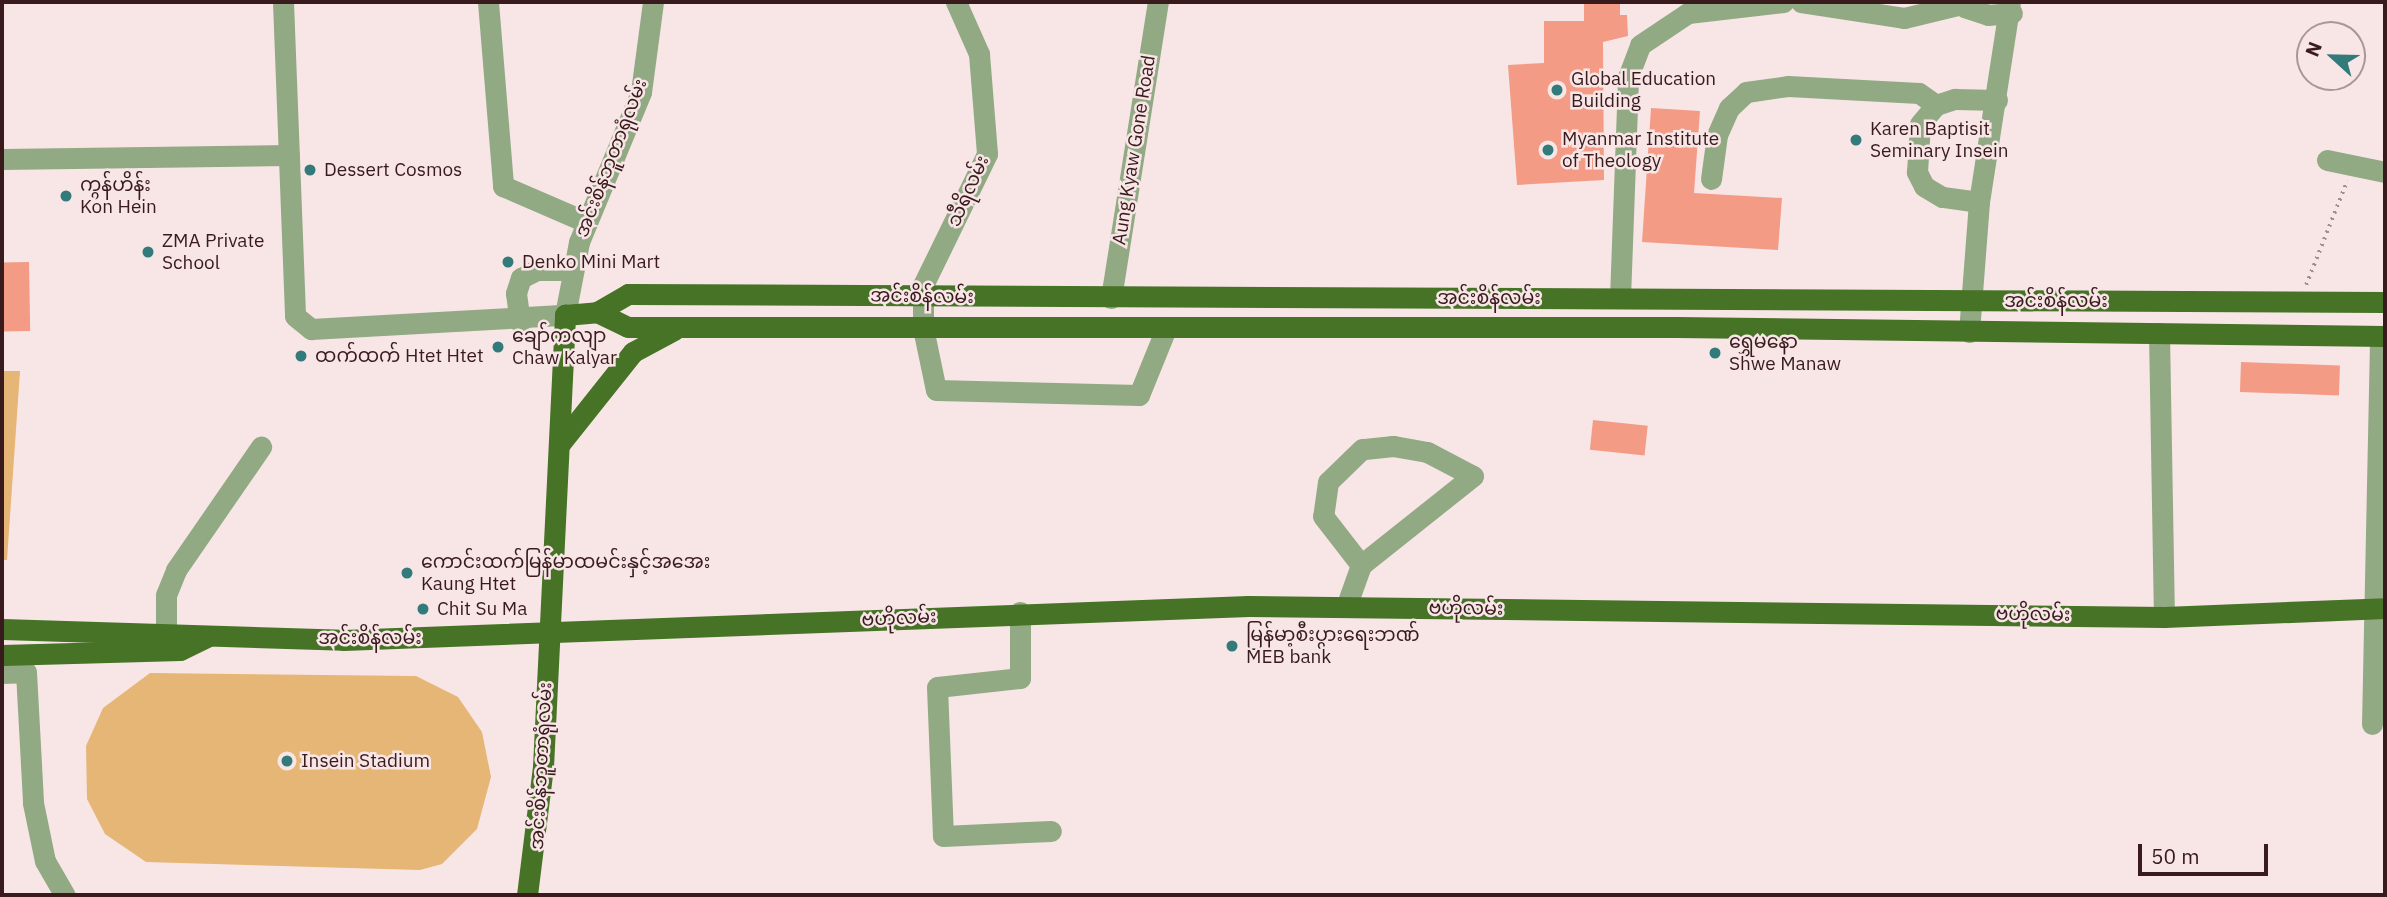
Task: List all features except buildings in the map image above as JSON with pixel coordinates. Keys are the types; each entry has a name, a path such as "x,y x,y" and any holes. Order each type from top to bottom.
{"main road":[{"name":"အင်းစိန်လမ်း","path":"565,315 597,312 628,294 2385,302"},
{"path":"1283,298 1284,330"},
{"path":"1501,328 1502,298"},
{"path":"1676,327 1677,298"},
{"path":"2301,303 2302,334"},
{"name":"အင်းစိန်လမ်း","path":"597,312 628,327 1165,331 1676,327 2383,336"},
{"path":"547,635 565,315"},
{"name":"အင်းစိန်လမ်း","path":"559,445 634,352 662,333 690,326"},
{"name":"ဗဟိုလမ်း","path":"547,635 1020,612 1346,607 2164,617 2378,608"},
{"name":"အင်းစိန်လမ်း","path":"2,629 343,640 547,635"},
{"path":"2,655 180,650 214,634"},
{"name":"အင်းစိန်ဘူတာရုံလမ်း","path":"527,895 535,868 547,635"}],"street":[{"path":"283,2 299,323 311,329 520,322 565,315"},
{"path":"488,2 503,186 586,222"},
{"name":"အင်းစိန်ဘူတာရုံလမ်း","path":"565,315 573,270 586,222 640,92 653,2"},
{"name":"သီရိလမ်း","path":"956,2 979,54 987,153 931,265 924,296 923,328 936,390 1139,395 1165,331"},
{"name":"Aung Kyaw Gone Road","path":"1111,298 1158,2"},
{"path":"1620,298 1628,77 1640,46 1662,25 1688,13 1783,2"},
{"path":"1801,2 1904,18 1967,4 1988,15 2011,8 1979,202 1969,301 1969,332"},
{"path":"1711,179 1717,135 1729,108 1745,92 1788,86 1919,93 1936,105 1997,100"},
{"path":"1936,105 1920,124 1917,172 1942,197 1979,202"},
{"path":"2,159 289,155"},
{"path":"2327,160 2385,172"},
{"path":"520,322 516,293 521,278 537,270 573,270"},
{"path":"2159,333 2164,617"},
{"path":"2372,724 2378,608 2383,336"},
{"path":"1346,607 1361,565 1473,475 1427,452 1393,446 1362,449 1328,482 1324,516 1361,565"},
{"path":"166,633 166,595 176,570 261,447"},
{"path":"1020,612 1020,678 937,687 943,836 1051,831"},
{"path":"2,673 26,672 33,803 45,861 65,895"}],"path":[{"path":"2301,303 2353,165"}],"shaded area":[{"path":"2,371 20,371 7,560 2,560"},
{"name":"Insein Stadium","path":"150,673 416,676 458,697 482,732 491,777 477,829 442,864 420,870 146,862 105,834 87,799 86,746 103,708"}],"place":[{"name":"Global Education Building","path":"1557,90"},
{"name":"Karen Baptisit Seminary Insein","path":"1856,140"},
{"name":"Myanmar Institute of Theology","path":"1548,150"},
{"name":"Dessert Cosmos","path":"310,170"},
{"name":"ကွန်ဟိန်း Kon Hein","path":"66,196"},
{"name":"ZMA Private School","path":"148,252"},
{"name":"Denko Mini Mart","path":"508,262"},
{"name":"ချော်ကလျာ Chaw Kalyar","path":"498,347"},
{"name":"ရွှေမနော Shwe Manaw","path":"1715,353"},
{"name":"ထက်ထက် Htet Htet","path":"301,356"},
{"name":"ကောင်းထက်မြန်မာထမင်းနှင့်အအေး Kaung Htet","path":"407,573"},
{"name":"Chit Su Ma","path":"423,609"},
{"name":"မြန်မာ့စီးပွားရေးဘဏ် MEB bank","path":"1232,646"},
{"name":"Insein Stadium","path":"287,761"}]}
